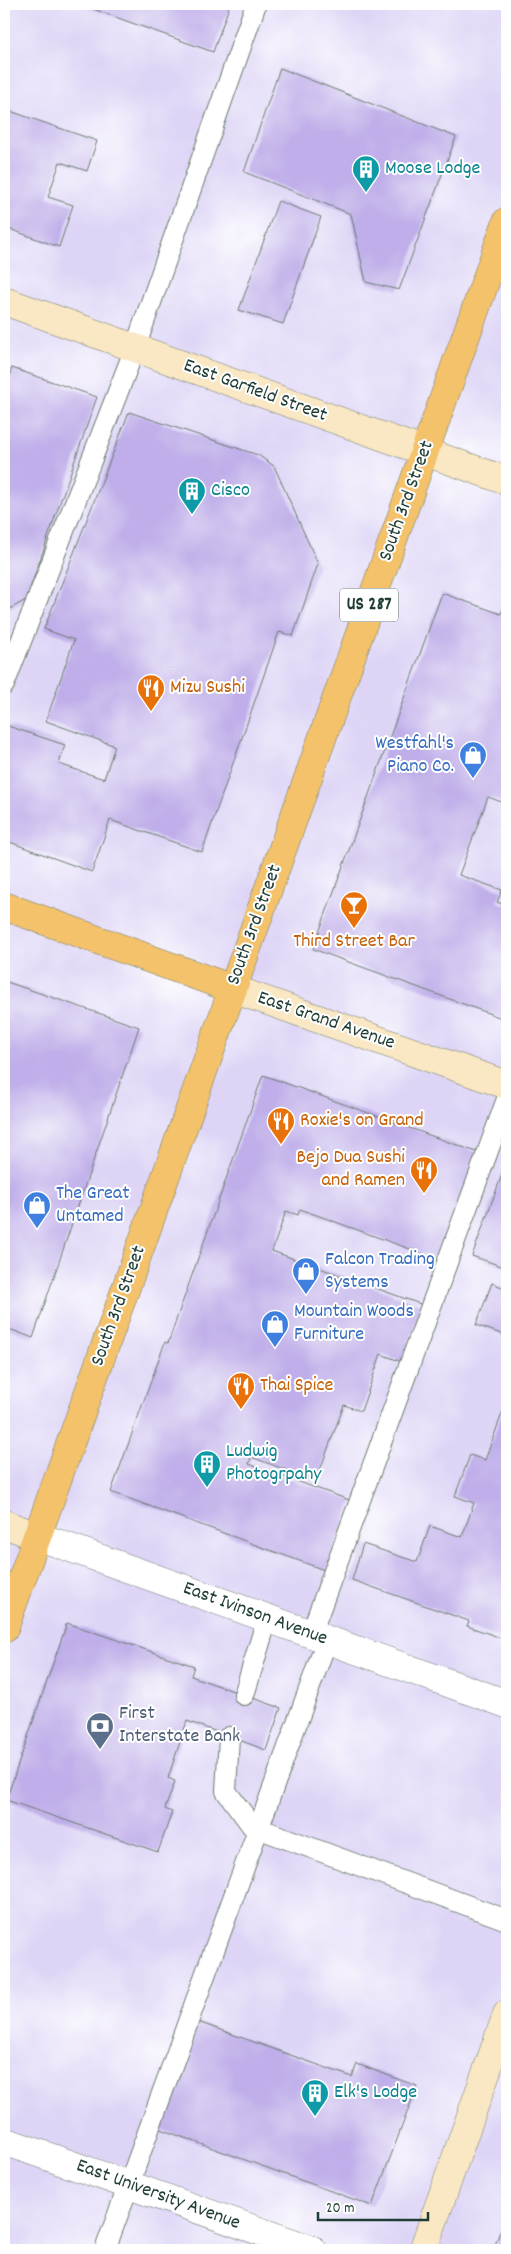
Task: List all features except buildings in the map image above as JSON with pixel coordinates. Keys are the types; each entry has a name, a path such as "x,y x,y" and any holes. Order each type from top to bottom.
{"main road":[{"name":"South 3rd Street","path":"4,1629 507,221"},
{"name":"East Grand Avenue","path":"4,906 232,989"}],"street":[{"name":"East Garfield Street","path":"4,301 507,481"},
{"name":"East Grand Avenue","path":"232,989 507,1085"},
{"name":"East Ivinson Avenue","path":"4,1524 507,1704"},
{"path":"423,2250 507,2014"},
{"name":"East University Avenue","path":"4,2140 313,2250"}],"lane":[{"path":"4,685 135,348 256,4"},
{"path":"105,2250 258,1829 319,1637 507,1100"},
{"path":"244,1695 267,1619"},
{"path":"229,1737 226,1792 252,1826 507,1920"}],"shaded area":[{"path":"4,4 507,4 507,2250 4,2250"}],"place":[{"name":"Moose Lodge","path":"366,193"},
{"name":"Cisco","path":"192,515"},
{"name":"Mizu Sushi","path":"151,712"},
{"name":"Westfahl's Piano Co.","path":"473,779"},
{"name":"Third Street Bar","path":"354,929"},
{"name":"Roxie's on Grand","path":"281,1145"},
{"name":"Bejo Dua Sushi and Ramen","path":"424,1194"},
{"name":"The Great Untamed","path":"37,1229"},
{"name":"Falcon Trading Systems","path":"306,1295"},
{"name":"Mountain Woods Furniture","path":"275,1348"},
{"name":"Thai Spice","path":"241,1410"},
{"name":"Ludwig Photogrpahy","path":"207,1488"},
{"name":"First Interstate Bank","path":"100,1750"},
{"name":"Elk's Lodge","path":"315,2117"}]}
